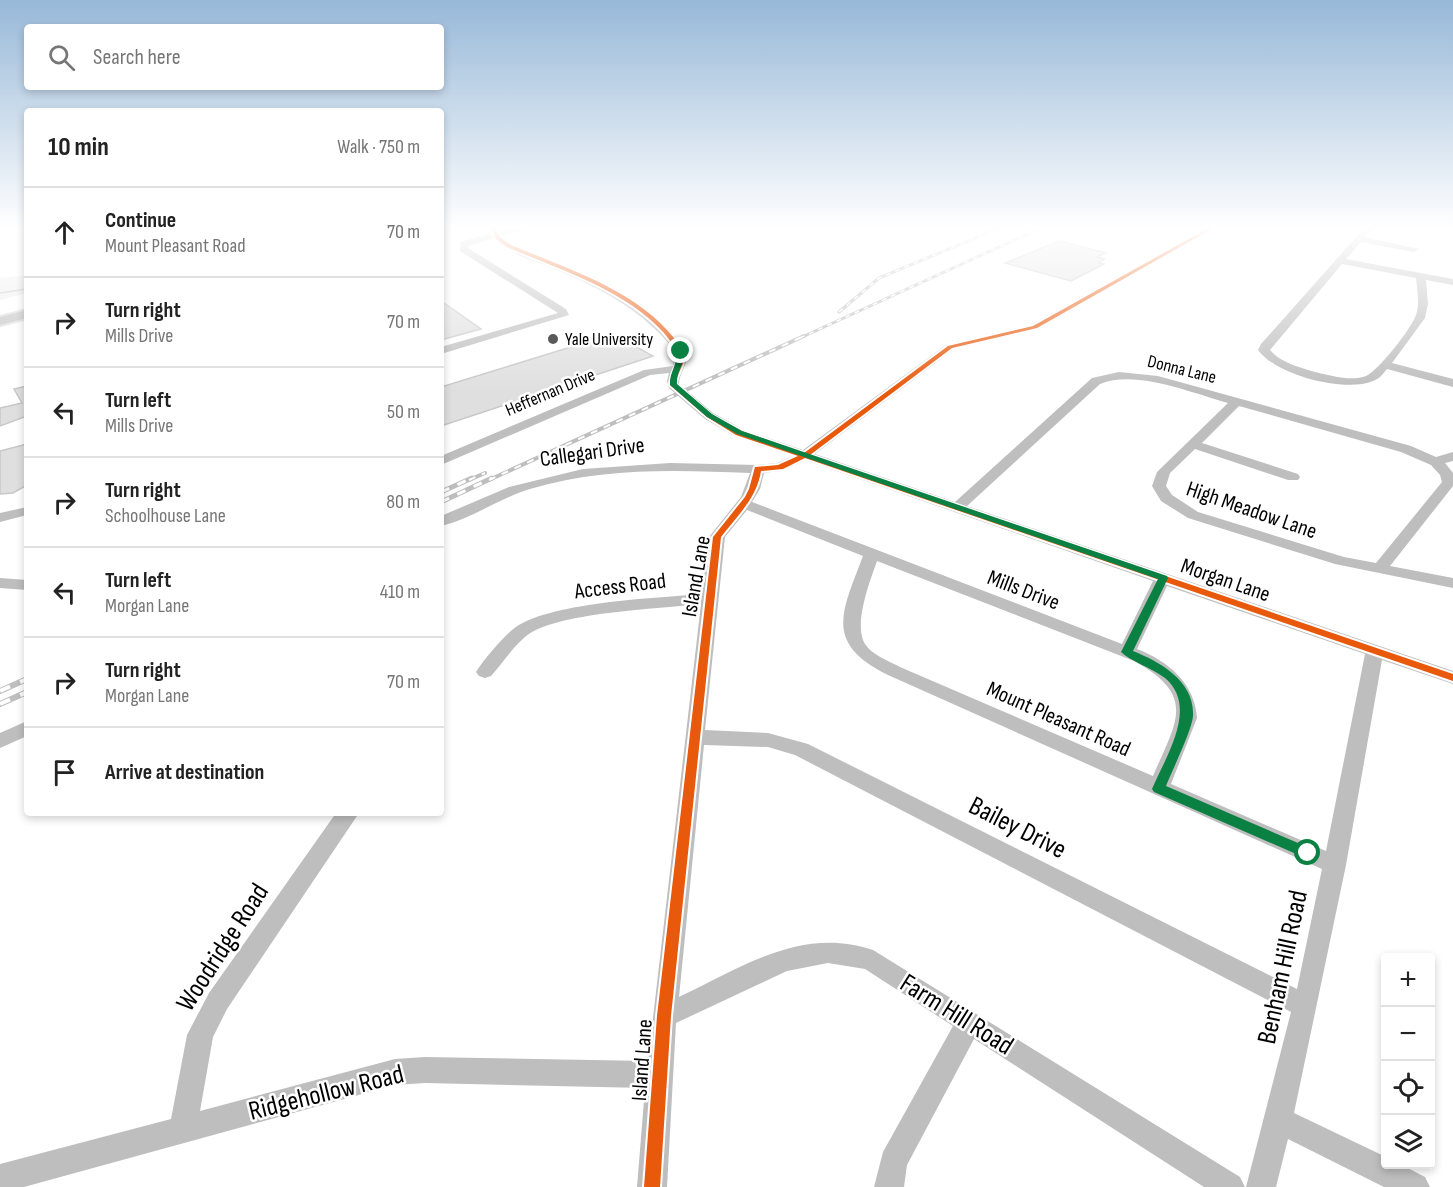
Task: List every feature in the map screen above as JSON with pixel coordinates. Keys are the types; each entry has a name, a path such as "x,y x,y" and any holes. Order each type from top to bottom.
{"highway":[{"path":"0,313 24,308"},
{"path":"0,321 24,315"}],"street":[{"path":"444,350 564,314 513,281"},
{"name":"Morgan Lane","path":"588,281 642,309 679,349 681,360 672,382 673,385 709,416 739,433 1453,678"},
{"path":"758,470 780,467 804,456 950,347 1035,327 1116,281"},
{"path":"1321,281 1264,350 1272,358 1290,368 1341,380 1358,381 1372,378 1385,365 1421,317 1421,281"},
{"path":"1385,365 1453,383"},
{"name":"Heffernan Drive","path":"444,460 648,372 677,369"},
{"name":"Donna Lane","path":"958,507 1102,378 1123,375 1145,377 1406,449 1436,462"},
{"name":"High Meadow Lane","path":"1236,402 1164,472 1159,481 1161,492 1174,505 1193,515 1341,561 1453,583"},
{"path":"1192,444 1293,477"},
{"path":"1379,569 1449,482 1448,474 1436,462 1453,456"},
{"name":"Callegari Drive","path":"444,521 493,497 525,486 584,472 637,466 758,470"},
{"name":"Island Lane","path":"652,1187 664,1016 717,537 746,505 758,470"},
{"name":"Mills Drive","path":"746,505 1148,661 1177,684 1186,701 1187,717 1159,789"},
{"path":"0,518 24,512"},
{"name":"Mount Pleasant Road","path":"871,555 850,624 853,639 869,657 904,676 1335,865"},
{"path":"1127,652 1163,578"},
{"path":"0,583 24,585"},
{"name":"Access Road","path":"484,672 519,633 537,622 570,613 709,598"},
{"name":"Benham Hill Road","path":"1261,1187 1280,1120 1335,865 1375,651"},
{"path":"0,741 24,729"},
{"name":"Bailey Drive","path":"694,737 768,740 801,749 1304,1006"},
{"name":"Woodridge Road","path":"183,1129 200,1035 213,1009 346,816"},
{"name":"Farm Hill Road","path":"664,1016 799,956 824,952 848,952 873,961 1230,1187"},
{"path":"889,1187 893,1162 969,1022"},
{"name":"Ridgehollow Road","path":"0,1179 395,1072 424,1070 660,1075"},
{"path":"1280,1120 1414,1187"}],"shaded area":[{"path":"0,281 24,281 24,294 0,300"}],"building":[{"path":"444,303 457,312 481,329 444,339"},
{"path":"613,334 653,356 444,425 444,386"},
{"path":"24,387 24,417 0,426 0,408 22,403 14,389"},
{"path":"24,445 24,487 13,493 0,494 0,451"}],"waterway":[{"path":"0,293 24,289"}],"railway":[{"path":"839,312 875,281"},
{"path":"800,338 924,281"},
{"path":"489,480 804,336"},
{"path":"469,480 485,473"},
{"path":"444,491 472,478"},
{"path":"444,501 492,478"},
{"path":"0,691 24,680"},
{"path":"0,704 24,693"}],"cycle path":[{"path":"592,281 647,314 665,331 681,351 681,360 673,385 709,416 739,433 1453,678"},
{"path":"652,1187 664,1016 717,537 748,498 758,469 780,467 804,456 950,347 1035,327 1116,281"}],"place":[{"name":"Yale University","path":"553,339"}],"route":[{"path":"681,351 682,356 673,378 673,385 709,416 739,433 1163,578 1127,652 1148,661 1169,676 1182,692 1188,709 1159,789 1308,853"}]}
